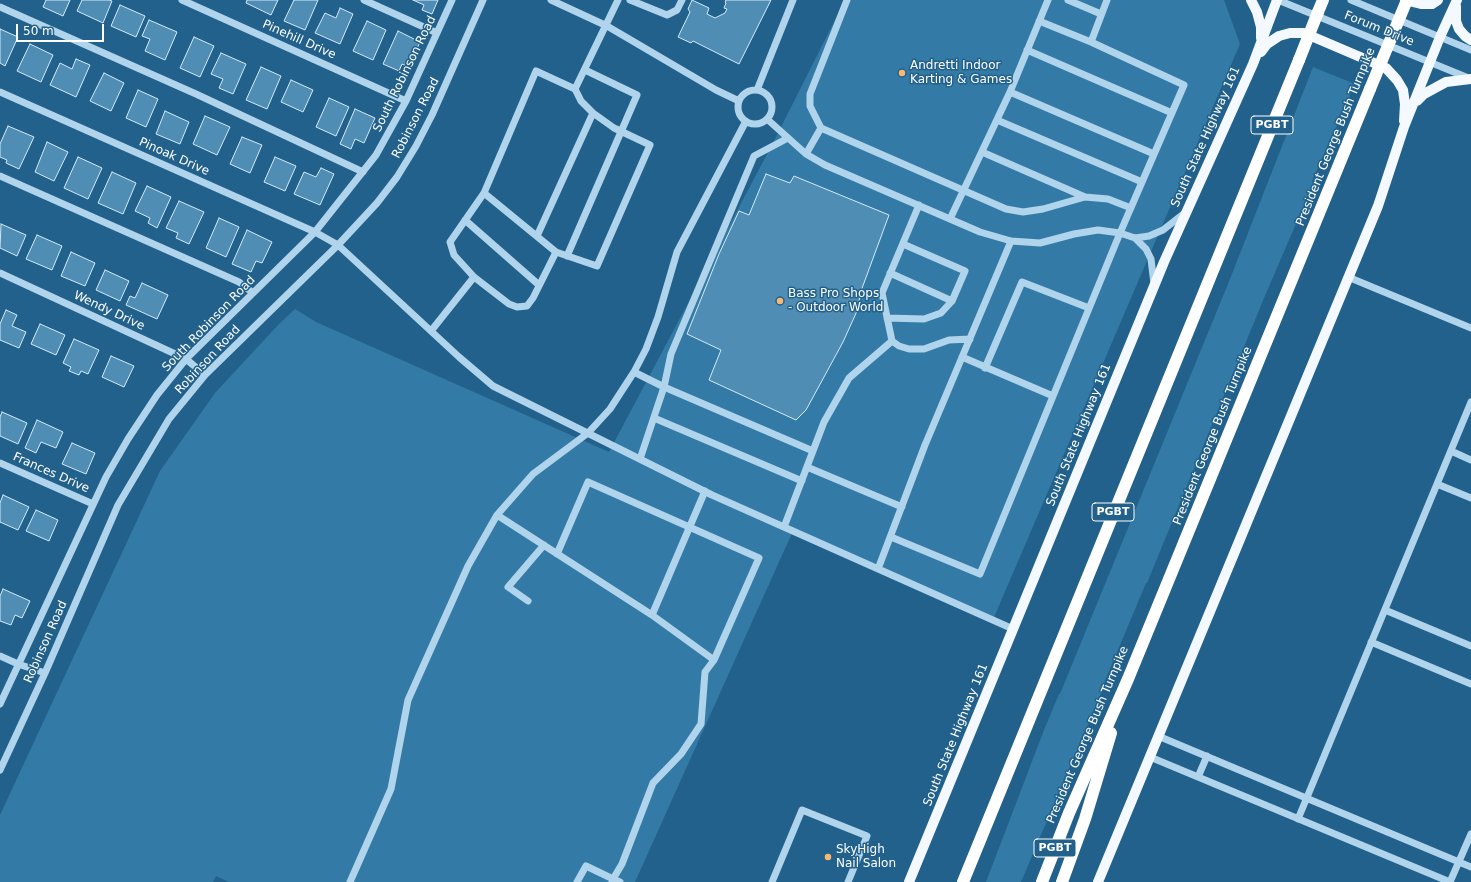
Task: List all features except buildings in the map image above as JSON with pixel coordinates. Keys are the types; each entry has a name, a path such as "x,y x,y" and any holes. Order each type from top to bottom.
{"highway":[{"name":"PGBT","path":"963,882 1323,0"},
{"name":"President George Bush Turnpike","path":"1042,882 1069,813 1128,679 1406,0"},
{"path":"1062,882 1085,819 1128,679"},
{"path":"954,882 982,834"}],"main road":[{"path":"1250,0 1257,12 1261,27 1262,42"},
{"name":"South State Highway 161","path":"909,882 1154,286 1253,64 1278,0"},
{"path":"1406,0 1421,4 1432,4 1438,0"},
{"path":"1098,882 1378,206 1404,127 1457,0"},
{"path":"1457,0 1456,21 1459,29 1471,40"},
{"path":"1253,64 1267,44 1279,36 1290,33 1304,33 1386,68 1397,80 1403,90 1405,104 1404,127"},
{"path":"1413,106 1424,94 1439,85 1446,82 1471,79"}],"street":[{"name":"Pinehill Drive","path":"182,0 406,100"},
{"path":"364,0 437,33"},
{"name":"South Robinson Road","path":"0,704 106,477 149,407 186,360 315,232 376,155 406,100 452,0"},
{"name":"Robinson Road","path":"0,770 118,506 169,419 205,375 338,245 377,203 397,177 416,146 432,115 483,0"},
{"path":"551,0 607,26 716,90 739,101"},
{"path":"575,89 607,26 618,0"},
{"path":"630,0 667,15 677,10 682,0"},
{"path":"757,90 793,0"},
{"path":"847,0 810,94 810,106 820,128 1006,209 1024,212 1043,209 1085,197"},
{"path":"950,219 1010,92 1048,0"},
{"path":"1068,0 1102,14"},
{"path":"1091,42 1107,0"},
{"name":"Forum Drive","path":"1278,0 1471,79"},
{"name":"Forum Drive","path":"1351,0 1471,50"},
{"path":"0,7 196,94 363,172"},
{"path":"891,537 980,574 1120,233 1184,85 1091,42 1039,21"},
{"path":"1027,50 1172,114"},
{"path":"567,256 622,132 637,94 584,70"},
{"path":"484,193 556,252 597,266 650,145 614,128 593,113 581,101 575,89 536,71 484,193 450,242 454,255 474,277 508,304 517,307 527,306 540,285 556,252"},
{"path":"757,90 767,95 770,99 772,109 767,119 758,123 746,121 740,113 739,101 746,93 757,90"},
{"name":"Pinoak Drive","path":"0,92 315,232 338,245 493,386 705,491 1013,629"},
{"path":"1010,92 1154,154"},
{"path":"537,236 593,113"},
{"path":"767,119 806,154 825,165 980,232 1011,241 1040,243 1074,234 1098,230 1120,233 1135,238 1146,249 1151,259 1154,286"},
{"path":"997,120 1142,182"},
{"path":"350,882 391,789 408,700 468,566 497,515 533,474 588,433 610,409 634,372 646,349 658,317 677,252 746,121"},
{"path":"806,154 820,128"},
{"path":"640,459 664,387 671,354 754,156 788,138"},
{"path":"982,152 1085,197 1108,199 1131,208"},
{"path":"0,176 239,282 253,293"},
{"path":"919,206 882,293 892,341 899,346 909,349 924,349 949,340 970,339"},
{"path":"1135,238 1149,236 1163,230 1187,212"},
{"path":"465,220 540,285"},
{"path":"878,569 923,451 1011,241"},
{"path":"887,318 924,320 941,313 952,301 965,271 903,244"},
{"name":"Wendy Drive","path":"0,273 186,360 205,375"},
{"path":"890,273 952,301"},
{"path":"431,330 474,277"},
{"path":"1348,277 1471,328"},
{"path":"985,368 1022,282 1089,308"},
{"path":"784,527 824,422 849,378 892,341"},
{"path":"962,358 1052,396"},
{"path":"634,372 664,387 813,451"},
{"path":"1298,819 1471,402"},
{"path":"654,418 802,481"},
{"path":"1451,451 1471,460"},
{"name":"Frances Drive","path":"0,462 93,504"},
{"path":"807,467 902,507"},
{"path":"557,554 588,482 690,526 759,558 714,660 705,672 701,724 681,754 653,783 615,881 586,866 577,882"},
{"path":"1437,484 1471,498"},
{"path":"652,615 705,491"},
{"path":"497,515 652,615 714,660"},
{"path":"528,601 508,587 544,545"},
{"path":"1385,610 1471,646"},
{"path":"1371,642 1471,684"},
{"path":"0,656 44,673"},
{"path":"1158,736 1471,867"},
{"path":"1198,777 1207,756"},
{"path":"1150,757 1450,882 1471,834"},
{"path":"772,882 802,810 867,836 848,882"}],"shaded area":[{"path":"845,0 1224,0 1240,44 992,622 792,533 635,882 229,882 216,876 213,882 0,882 0,815 160,471 215,393 279,324 295,309 316,322 609,452 773,143"},
{"path":"1313,67 1355,84 1312,181 1314,182 1264,298 1147,583 1104,683 1105,684 1021,882 986,882 1044,730 1230,279"}],"place":[{"name":"Andretti Indoor Karting & Games","path":"902,73"},
{"name":"Bass Pro Shops - Outdoor World","path":"780,301"},
{"name":"SkyHigh Nail Salon","path":"828,857"}]}
